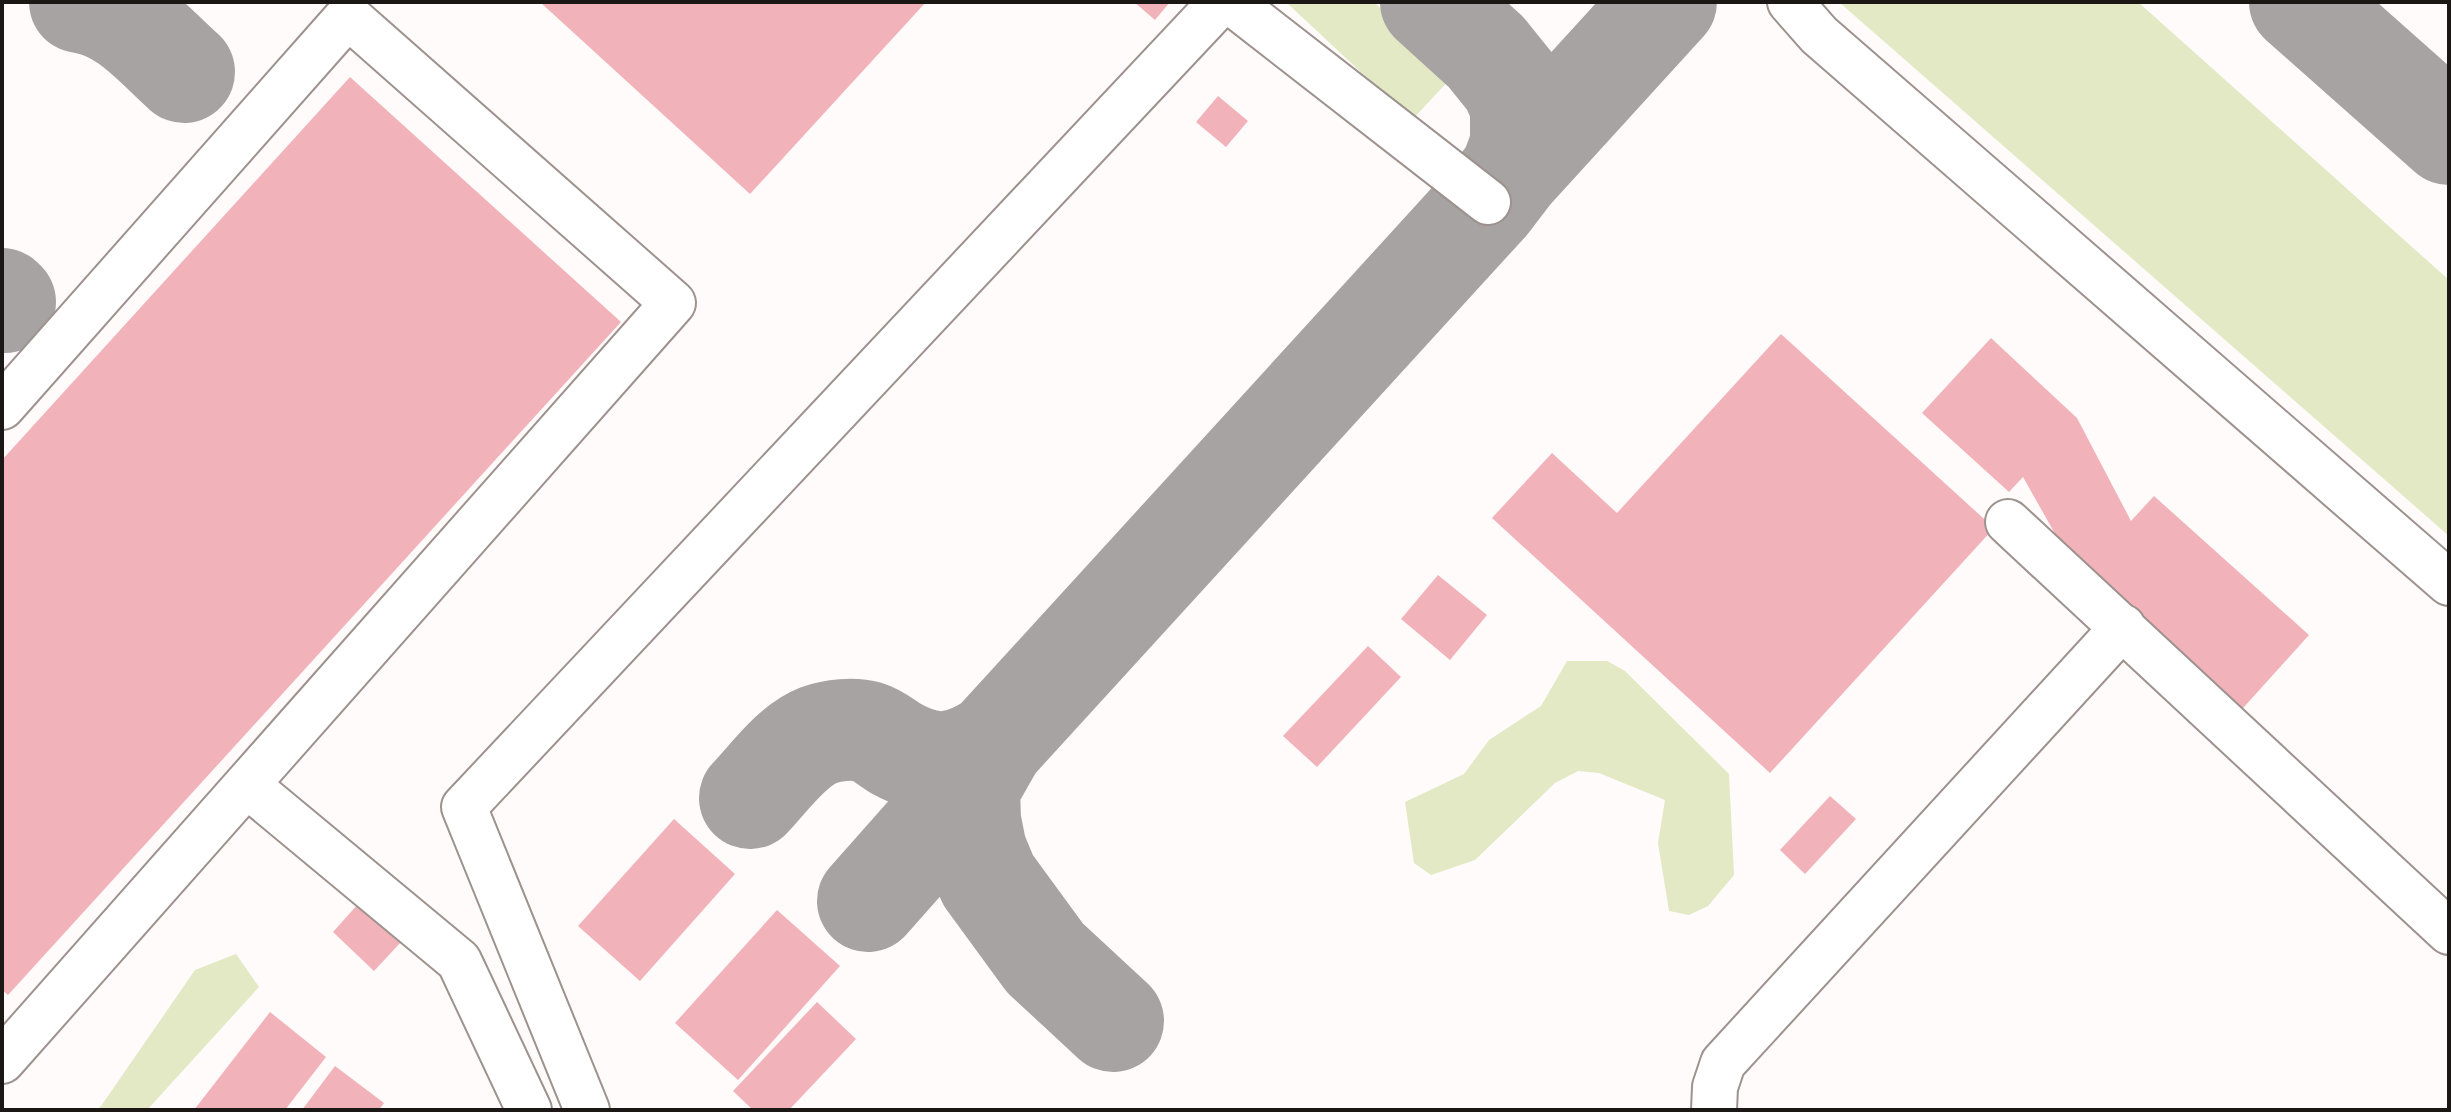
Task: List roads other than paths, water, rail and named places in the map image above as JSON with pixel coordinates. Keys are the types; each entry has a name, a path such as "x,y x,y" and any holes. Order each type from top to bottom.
{"lane":[{"path":"587,1110 464,807 1221,2"},
{"path":"1231,2 1488,202"},
{"path":"1790,2 1819,35 2449,583"},
{"path":"2,407 348,16 673,303 2,1061"},
{"path":"2008,522 2449,932"},
{"path":"1714,1110 1715,1087 1723,1063 2123,627"},
{"path":"247,785 459,961 529,1110"}]}
